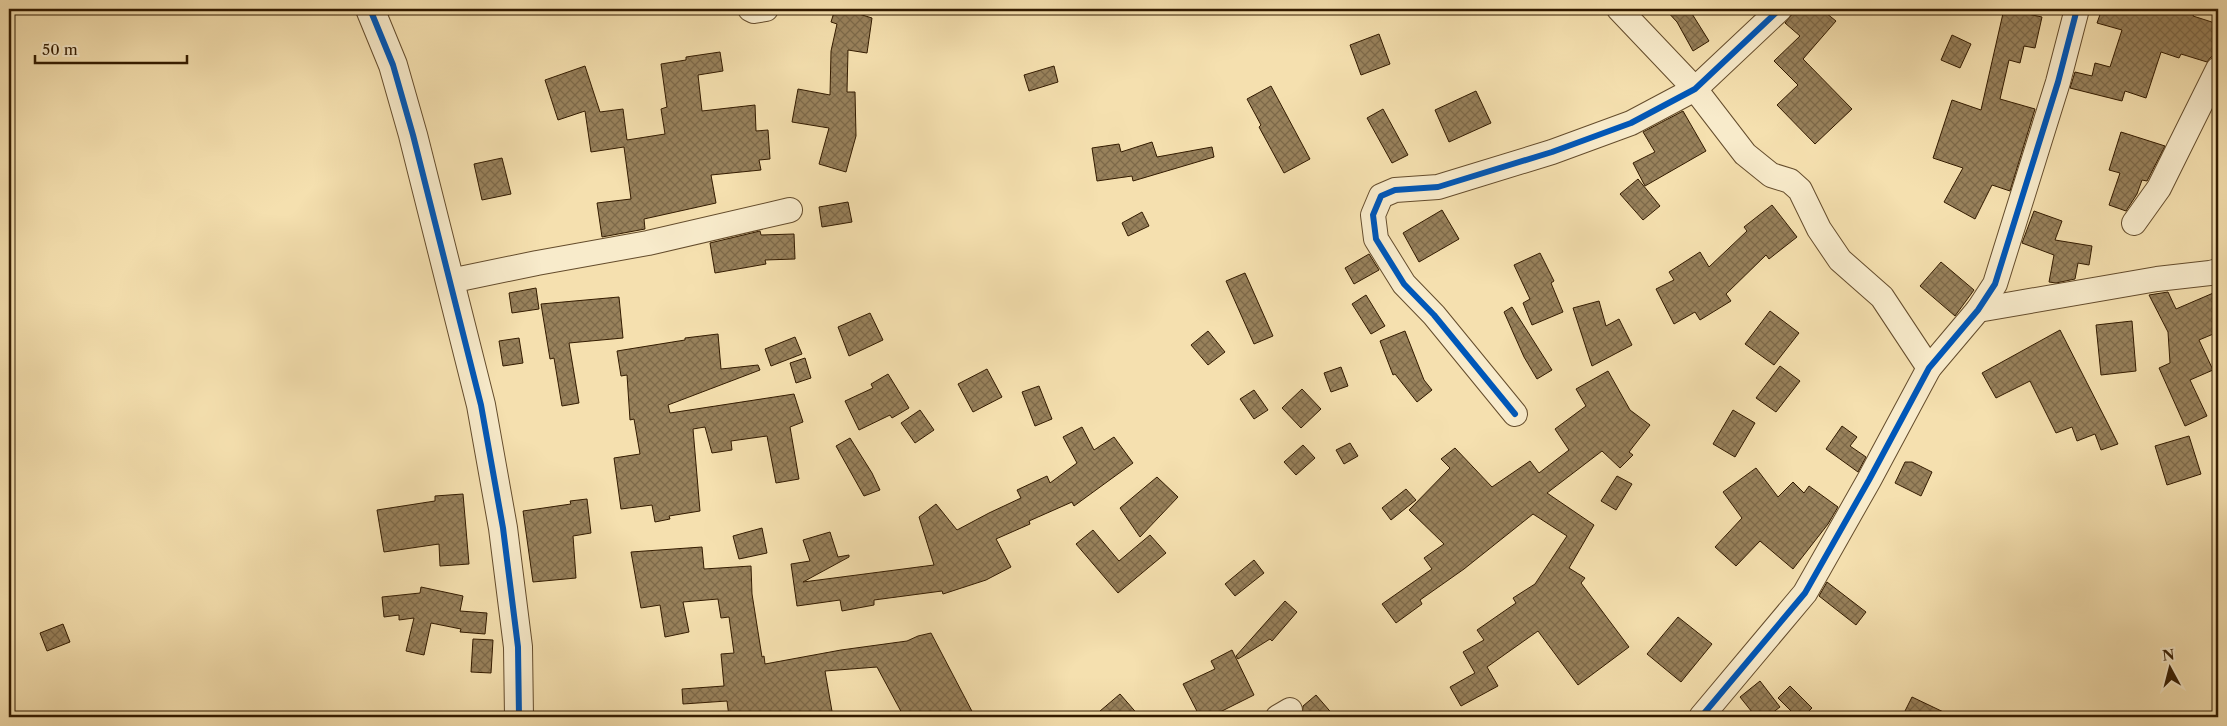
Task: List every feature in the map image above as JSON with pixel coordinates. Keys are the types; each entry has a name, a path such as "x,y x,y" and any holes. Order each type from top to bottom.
{"street":[{"path":"370,9 393,65 411,126 481,405 503,528 518,647 519,717"},
{"path":"750,9 754,11 766,9"},
{"path":"1619,9 1695,89 1745,154 1771,175 1790,181 1800,190 1819,230 1840,260 1882,297 1929,368"},
{"path":"1516,414 1434,315 1404,284 1376,239 1373,215 1381,196 1395,190 1438,187 1552,152 1631,123 1695,89 1780,9"},
{"path":"1701,717 1805,593 1869,480 1929,368 1978,310 1995,284 2058,82 2077,9"},
{"path":"2134,224 2159,188 2218,68"},
{"path":"450,281 648,243 790,210"},
{"path":"1978,310 2157,278 2218,271"}],"building":[{"path":"835,9 843,9 872,18 867,53 848,50 847,92 855,92 856,136 846,172 819,164 829,128 792,122 798,89 830,95 831,51 837,24 831,22"},
{"path":"1665,9 1689,9 1709,41 1693,51 1677,22"},
{"path":"1793,9 1821,9 1836,21 1803,59 1852,109 1815,144 1777,105 1798,85 1774,61 1800,36 1785,23 1793,13"},
{"path":"2004,9 2042,17 2035,48 2024,46 2020,63 2009,60 2000,99 2035,109 2010,191 1992,185 1975,219 1944,202 1963,168 1933,158 1952,100 1981,110"},
{"path":"2102,9 2196,9 2193,16 2218,24 2218,55 2211,57 2207,62 2181,54 2179,58 2161,52 2146,98 2125,91 2122,101 2070,88 2075,72 2092,76 2095,63 2110,67 2122,30 2097,23"},
{"path":"1379,34 1390,64 1361,75 1350,45"},
{"path":"1952,35 1971,44 1960,68 1941,60"},
{"path":"720,52 723,71 698,75 702,111 755,105 756,131 768,130 770,159 759,160 761,170 711,175 716,203 644,219 645,229 602,237 597,203 631,199 624,147 591,152 585,111 558,120 545,80 585,66 600,112 623,109 627,140 665,134 661,109 667,107 661,64 686,60 686,57"},
{"path":"1054,66 1058,82 1029,91 1024,75"},
{"path":"1271,86 1310,159 1284,173 1259,127 1261,125 1247,99"},
{"path":"1476,91 1491,123 1449,142 1435,110"},
{"path":"1383,109 1408,155 1392,163 1367,118"},
{"path":"1683,111 1706,151 1645,186 1633,163 1655,152 1643,132"},
{"path":"2121,132 2165,146 2147,181 2142,180 2137,194 2126,211 2109,205 2120,173 2109,170"},
{"path":"1152,142 1157,157 1212,147 1214,157 1133,181 1132,176 1097,181 1092,148 1119,144 1121,152"},
{"path":"502,158 511,194 482,200 474,164"},
{"path":"1638,179 1660,206 1643,220 1620,194"},
{"path":"848,202 852,222 822,227 819,207"},
{"path":"1772,205 1797,237 1769,259 1766,255 1726,294 1731,301 1700,320 1695,312 1674,324 1656,289 1674,280 1669,272 1700,252 1709,267 1747,231 1744,227"},
{"path":"1442,210 1459,239 1419,262 1403,233"},
{"path":"2034,211 2062,221 2055,240 2092,246 2089,265 2078,263 2075,279 2056,283 2049,282 2054,255 2022,243"},
{"path":"1142,212 1149,226 1128,236 1122,223"},
{"path":"760,231 761,235 794,234 795,259 765,260 766,264 715,273 710,243"},
{"path":"1540,253 1554,281 1551,283 1563,312 1532,325 1523,303 1530,299 1514,265"},
{"path":"1369,254 1379,270 1354,284 1345,268"},
{"path":"1941,262 1974,290 1955,316 1920,286"},
{"path":"1245,273 1273,336 1254,344 1226,281"},
{"path":"536,288 539,309 512,313 509,293"},
{"path":"2218,291 2218,332 2199,340 2213,370 2190,380 2207,416 2185,426 2159,368 2170,363 2168,332 2149,295 2168,292 2176,309"},
{"path":"1366,295 1385,326 1371,334 1352,304"},
{"path":"619,297 623,338 569,343 579,403 562,406 554,358 550,359 541,304"},
{"path":"1599,301 1606,326 1619,319 1632,345 1592,366 1573,308"},
{"path":"1512,307 1552,370 1537,379 1524,357 1504,312"},
{"path":"1770,311 1799,333 1774,365 1745,344"},
{"path":"870,313 883,340 849,356 838,327"},
{"path":"2132,321 2136,371 2101,375 2096,325"},
{"path":"2060,330 2118,444 2101,450 2095,434 2077,441 2072,427 2056,433 2030,381 1996,398 1982,373"},
{"path":"1208,331 1225,352 1208,365 1191,345"},
{"path":"1405,331 1424,380 1432,390 1417,402 1395,374 1393,375 1380,341"},
{"path":"718,334 721,369 758,365 760,370 668,405 670,413 794,394 803,422 790,427 799,479 776,483 767,436 731,441 732,450 712,453 705,427 693,429 700,511 669,516 670,519 655,522 652,505 621,509 614,458 640,454 634,419 630,420 627,375 621,376 617,351 685,340 685,338"},
{"path":"795,337 802,354 771,366 765,349"},
{"path":"519,338 523,363 503,366 499,341"},
{"path":"805,358 811,378 796,383 790,363"},
{"path":"1780,366 1800,381 1776,412 1756,398"},
{"path":"1341,367 1348,386 1331,392 1324,373"},
{"path":"987,369 1002,397 973,412 958,384"},
{"path":"1608,371 1630,410 1650,425 1629,452 1633,455 1620,468 1602,451 1547,493 1594,525 1569,568 1585,578 1581,583 1629,647 1578,685 1538,631 1487,667 1498,686 1461,706 1450,687 1475,673 1463,652 1484,640 1477,630 1516,603 1513,598 1535,584 1567,536 1533,514 1464,569 1420,600 1422,604 1396,623 1382,604 1432,569 1424,558 1444,544 1409,510 1450,468 1441,459 1455,448 1492,487 1530,461 1539,473 1569,450 1555,429 1586,406 1576,389"},
{"path":"888,374 909,408 892,418 890,415 859,430 845,401 873,388 871,384"},
{"path":"1039,386 1052,419 1035,426 1022,392"},
{"path":"1302,389 1321,409 1301,428 1282,408"},
{"path":"1254,390 1268,410 1254,419 1240,399"},
{"path":"920,410 934,430 915,443 901,423"},
{"path":"1733,410 1755,423 1735,457 1713,444"},
{"path":"1842,426 1857,437 1850,446 1866,457 1858,472 1826,449"},
{"path":"1082,427 1094,450 1114,437 1133,463 1074,506 1072,502 1029,521 1030,524 996,539 1011,567 986,580 943,594 942,591 874,600 874,605 842,611 840,600 797,606 791,564 810,561 803,540 830,532 838,557 849,555 849,557 803,582 934,565 919,517 936,504 957,530 1021,498 1017,490 1047,476 1050,483 1077,463 1063,437"},
{"path":"2189,436 2201,474 2167,485 2155,446"},
{"path":"850,438 872,473 880,490 864,496 836,446"},
{"path":"1350,443 1358,456 1344,464 1336,450"},
{"path":"1303,445 1315,458 1296,475 1284,462"},
{"path":"1905,462 1912,462 1932,472 1921,496 1895,483"},
{"path":"1756,468 1778,497 1793,482 1804,493 1809,486 1838,507 1828,524 1793,569 1760,541 1736,566 1715,547 1742,518 1723,492"},
{"path":"1617,476 1632,484 1616,510 1601,501"},
{"path":"1157,477 1178,497 1140,537 1120,508"},
{"path":"1406,489 1416,500 1391,520 1382,508"},
{"path":"463,494 469,564 440,566 439,544 384,552 377,510 435,501 435,496"},
{"path":"587,499 591,533 573,536 576,578 533,582 523,511 571,504 570,501"},
{"path":"762,528 767,553 739,559 733,536"},
{"path":"1093,530 1119,561 1150,535 1166,553 1118,593 1076,544"},
{"path":"702,547 704,569 751,566 752,594 762,657 764,656 765,664 841,650 907,641 931,633 975,717 904,717 877,667 825,671 833,717 729,717 727,701 683,704 682,689 724,686 721,654 734,653 729,617 721,618 718,599 683,602 689,632 665,637 660,605 641,608 631,552"},
{"path":"1254,560 1264,573 1235,596 1225,584"},
{"path":"1827,582 1866,612 1856,625 1819,596"},
{"path":"421,587 463,596 460,611 487,613 485,634 460,632 461,629 431,623 424,655 406,651 414,618 399,620 399,615 384,617 382,597 420,593"},
{"path":"1285,601 1297,612 1272,641 1270,639 1238,659 1236,656"},
{"path":"1678,617 1712,644 1681,682 1647,654"},
{"path":"63,624 70,642 47,651 40,633"},
{"path":"473,639 493,640 491,673 471,672"},
{"path":"1232,650 1254,695 1210,717 1200,717 1183,684 1215,669 1211,661"},
{"path":"1760,681 1780,707 1767,717 1756,717 1740,697"},
{"path":"1790,686 1812,708 1803,717 1797,717 1778,698"},
{"path":"1120,694 1140,717 1093,717"},
{"path":"1316,695 1335,717 1302,717 1303,706"},
{"path":"1912,697 1954,717 1902,717"}],"cycle path":[{"path":"370,9 393,65 413,135 481,405 503,528 518,647 519,717"},
{"path":"1515,414 1434,315 1404,284 1376,239 1373,215 1381,196 1395,190 1438,187 1552,152 1631,123 1695,89 1780,9"},
{"path":"1701,717 1805,593 1869,480 1929,368 1978,310 1995,284 2058,82 2077,9"}]}
